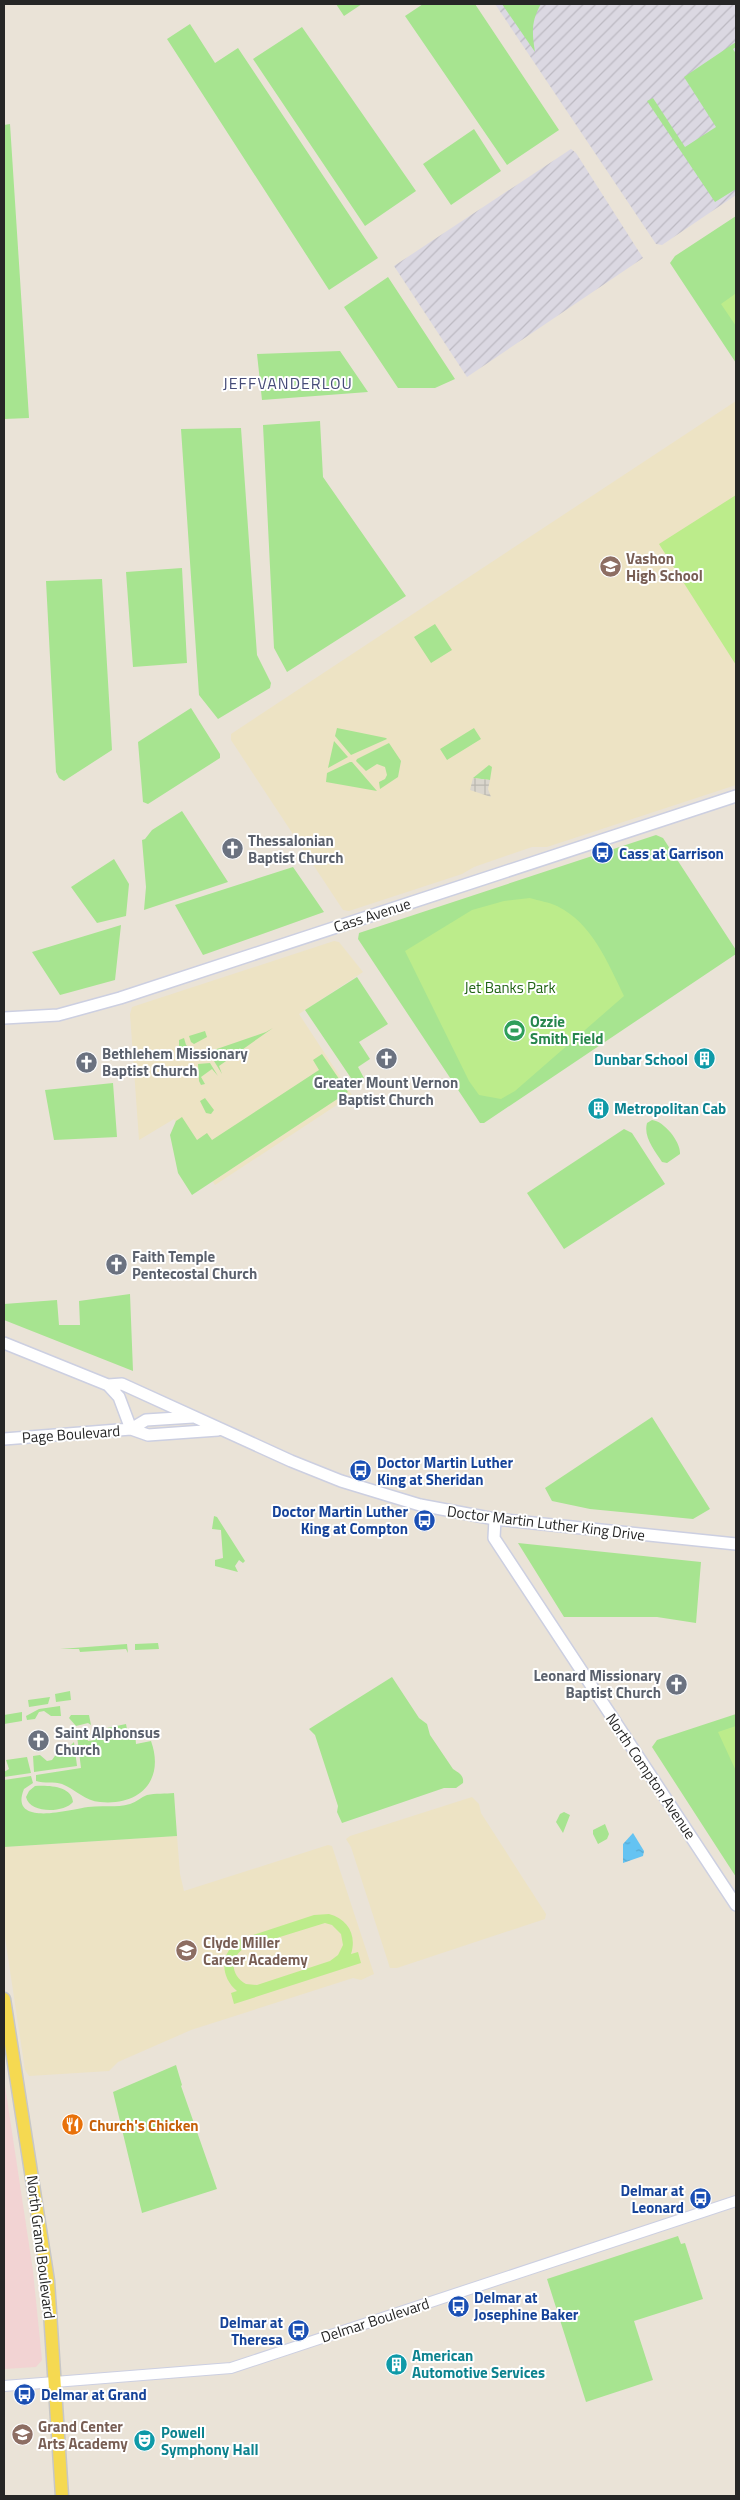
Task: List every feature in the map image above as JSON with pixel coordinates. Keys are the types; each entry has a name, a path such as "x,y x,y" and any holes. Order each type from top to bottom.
{"main road":[{"name":"Cass Avenue","path":"4,1018 58,1015 120,998 736,796"},
{"name":"Doctor Martin Luther King Drive","path":"4,1343 108,1385 122,1384 220,1430 341,1481 420,1505 495,1520 736,1544"},
{"path":"108,1385 119,1397 131,1430"},
{"name":"Page Boulevard","path":"4,1439 131,1430 146,1420 195,1417"},
{"name":"Doctor Martin Luther King Drive","path":"131,1430 148,1435 220,1430"},
{"name":"North Compton Avenue","path":"495,1520 494,1538 736,1905"},
{"name":"North Grand Boulevard","path":"4,2000 48,2281 62,2496"}],"street":[{"name":"Delmar Boulevard","path":"4,2386 231,2368 736,2201"}],"shaded area":[{"path":"495,4 736,4 736,195 662,245 656,244"},
{"path":"571,149 576,153 643,258 467,377 394,266"},
{"name":"Vashon High School","path":"736,401 736,785 547,847 532,847 474,867 462,874 349,911 343,910 231,740 231,734"},
{"path":"473,778 490,780 488,789 491,797 470,790"},
{"path":"334,941 339,942 363,972 299,1014 352,1095 215,1185 174,1119 139,1140 130,1014 132,1007"},
{"path":"472,1797 479,1804 481,1813 546,1914 545,1919 397,1968 390,1968 351,1847 346,1839 350,1836"},
{"name":"Clyde Miller Career Academy","path":"177,1836 180,1874 184,1891 328,1845 332,1846 374,1974 361,1980 353,1978 191,2030 118,2062 109,2071 29,2076 25,2070 4,1931 4,1847"},
{"path":"4,2079 33,2271 42,2360 36,2367 4,2369"}],"green space":[{"path":"336,4 362,4 344,16"},
{"path":"423,4 475,4 559,130 507,165 405,16"},
{"path":"502,4 541,4 535,16 533,27 535,52"},
{"path":"190,24 215,63 238,48 378,258 329,290 167,39"},
{"path":"302,27 416,191 365,226 253,59"},
{"path":"736,42 736,47 733,49 736,54 736,189 715,202 647,101 653,98 685,147 716,127 684,77"},
{"path":"10,124 29,418 4,419 4,125"},
{"path":"474,129 501,171 451,205 423,164"},
{"path":"736,216 736,363 670,263 675,256"},
{"path":"388,277 455,379 435,388 398,388 344,307"},
{"path":"735,294 736,296 736,326 721,304"},
{"path":"340,351 368,392 262,400 257,354"},
{"path":"320,421 323,477 406,596 287,672 274,648 263,425"},
{"path":"241,428 257,655 271,683 270,688 218,719 199,695 181,429"},
{"path":"736,495 736,665 659,544"},
{"path":"182,568 187,663 133,667 126,572"},
{"path":"102,579 112,750 64,781 59,778 56,772 46,581"},
{"path":"435,624 452,650 431,663 414,637"},
{"path":"191,708 220,754 220,758 148,804 143,802 138,742"},
{"path":"337,728 387,739 351,755 335,736"},
{"path":"474,728 481,739 447,760 440,749"},
{"path":"334,741 348,757 328,768"},
{"path":"389,743 401,761 398,777 380,789 379,782 385,779 387,775 385,767 377,764 366,771 356,761"},
{"path":"350,762 377,791 326,782 327,773"},
{"path":"489,765 492,767 490,780 473,778"},
{"path":"182,811 228,882 144,910 146,887 142,840 152,830"},
{"name":"Jet Banks Park","path":"656,835 663,838 736,950 736,954 484,1123 480,1123 358,939 359,933"},
{"path":"114,859 129,884 126,916 97,923 71,887"},
{"path":"293,867 324,912 203,955 175,905"},
{"name":"Ozzie Smith Field","path":"530,898 557,906 569,913 580,923 598,945 624,996 515,1091 501,1099 479,1095 469,1081 405,951 472,910 504,901"},
{"path":"121,925 115,980 60,995 32,952"},
{"path":"357,977 388,1024 359,1042 370,1059 358,1067 364,1078 355,1084 305,1010"},
{"path":"273,1028 219,1066 222,1074 214,1061 211,1051"},
{"path":"205,1031 207,1037 194,1044 191,1042 189,1036"},
{"path":"184,1038 186,1045 191,1049 182,1052 179,1051 179,1040"},
{"path":"322,1054 348,1092 192,1195 178,1173 170,1135 176,1121 182,1117 197,1140 207,1133 212,1140 319,1070 313,1060"},
{"path":"210,1063 218,1076 212,1069 201,1077 205,1084 201,1085 198,1064"},
{"path":"113,1083 117,1137 54,1140 45,1090"},
{"path":"205,1098 214,1110 211,1114 206,1113 200,1101"},
{"path":"652,1120 662,1124 671,1133 680,1149 680,1154 667,1163 662,1162 648,1139 647,1123"},
{"path":"624,1129 632,1133 665,1184 564,1249 527,1193"},
{"path":"130,1294 133,1371 4,1320 4,1304 57,1300 59,1325 80,1325 79,1301"},
{"path":"652,1417 710,1509 693,1519 590,1509 552,1501 545,1488"},
{"path":"214,1516 217,1517 245,1561 243,1563 239,1560 235,1566 238,1572 215,1566 215,1560 223,1558 221,1530 212,1529"},
{"path":"518,1543 701,1562 696,1623 657,1617 564,1617"},
{"path":"158,1643 159,1649 135,1650 135,1644"},
{"path":"127,1644 128,1653 126,1649 80,1652 79,1649 60,1649"},
{"path":"392,1677 419,1718 427,1724 430,1735 453,1769 462,1776 463,1783 456,1788 444,1788 342,1823 337,1812 338,1806 315,1735 309,1729"},
{"path":"70,1691 71,1700 56,1702 55,1694"},
{"path":"50,1697 48,1704 29,1707 28,1700"},
{"path":"60,1706 61,1716 51,1716 44,1711 39,1712 35,1719 27,1720 26,1716 39,1709"},
{"path":"22,1712 22,1721 4,1724 4,1715"},
{"path":"736,1714 736,1877 652,1747 657,1740"},
{"path":"71,1715 89,1715 91,1725 88,1723 76,1726 69,1718"},
{"path":"126,1724 128,1734 135,1733 136,1744 151,1741 154,1755 155,1768 152,1778 146,1788 137,1795 127,1800 100,1802 85,1797 62,1784 36,1781 36,1775 81,1768 77,1736 86,1734 88,1741 95,1740 94,1733 102,1732 102,1729"},
{"path":"736,1726 736,1771 718,1732"},
{"path":"74,1742 77,1766 34,1772 33,1756 40,1755 47,1761 52,1760 57,1753 65,1751"},
{"path":"27,1757 31,1773 4,1777 4,1772 9,1769 6,1760"},
{"path":"31,1776 33,1783 24,1789 22,1801 25,1809 33,1812 44,1813 98,1806 125,1805 147,1795 174,1793 177,1836 4,1847 4,1780"},
{"path":"35,1786 52,1786 64,1790 72,1797 73,1802 69,1806 55,1810 40,1809 29,1803 26,1797"},
{"path":"564,1812 570,1815 563,1833 556,1822 560,1814"},
{"path":"605,1824 609,1834 607,1839 598,1844 593,1830"},
{"path":"329,1914 336,1916 346,1924 353,1940 351,1954 358,1952 361,1963 234,2004 231,1993 237,1991 227,1978 224,1964 229,1950 234,1944 241,1939 314,1915","holes":["325,1923 332,1925 341,1934 343,1945 338,1955 330,1961 257,1985 246,1984 237,1976 234,1961 239,1952 244,1948"]},
{"path":"176,2065 181,2086 217,2189 142,2213 113,2092"},
{"path":"678,2236 681,2244 685,2243 703,2299 634,2321 653,2380 586,2402 547,2279"}],"water":[{"path":"633,1833 644,1851 643,1856 623,1863 623,1844"}],"place":[{"name":"Vashon High School","path":"610,567"},
{"name":"Thessalonian Baptist Church","path":"232,849"},
{"name":"Cass at Garrison","path":"603,853"},
{"name":"Ozzie Smith Field","path":"514,1030"},
{"name":"Greater Mount Vernon Baptist Church","path":"386,1059"},
{"name":"Dunbar School","path":"704,1059"},
{"name":"Bethlehem Missionary Baptist Church","path":"86,1062"},
{"name":"Metropolitan Cab","path":"598,1108"},
{"name":"Faith Temple Pentecostal Church","path":"116,1265"},
{"name":"Doctor Martin Luther King at Sheridan","path":"361,1471"},
{"name":"Doctor Martin Luther King at Compton","path":"424,1520"},
{"name":"Leonard Missionary Baptist Church","path":"677,1684"},
{"name":"Saint Alphonsus Church","path":"39,1741"},
{"name":"Clyde Miller Career Academy","path":"187,1951"},
{"name":"Church's Chicken","path":"73,2125"},
{"name":"Delmar at Leonard","path":"700,2199"},
{"name":"Delmar at Josephine Baker","path":"458,2306"},
{"name":"Delmar at Theresa","path":"299,2331"},
{"name":"American Automotive Services","path":"396,2364"},
{"name":"Delmar at Grand","path":"25,2394"},
{"name":"Grand Center Arts Academy","path":"22,2435"},
{"name":"Powell Symphony Hall","path":"145,2441"}],"district":[{"name":"JEFFVANDERLOU","path":"288,383"}]}
